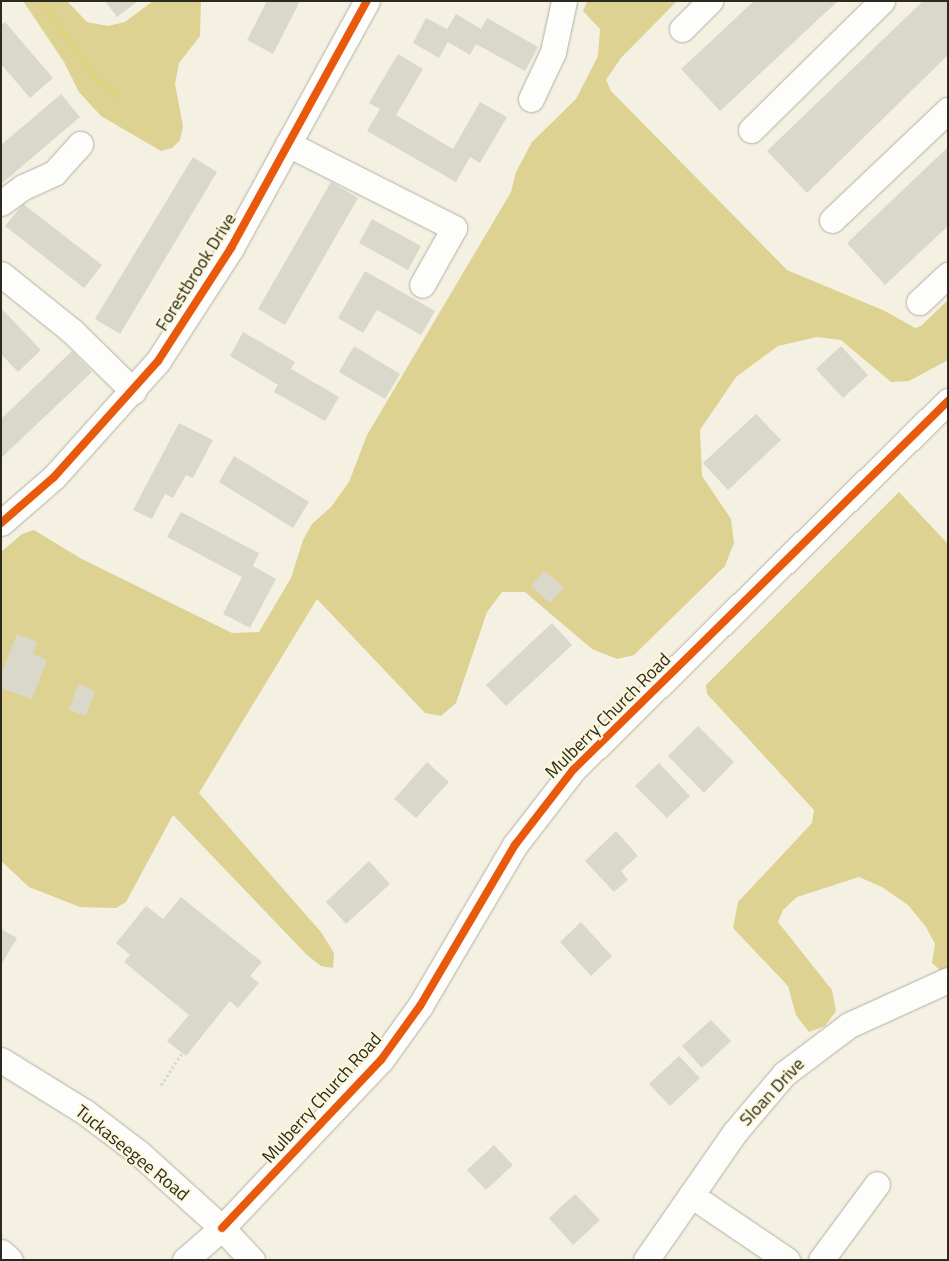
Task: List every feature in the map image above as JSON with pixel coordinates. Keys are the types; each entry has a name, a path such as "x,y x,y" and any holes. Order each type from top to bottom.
{"street":[{"name":"Forestbrook Drive","path":"1,523 54,477 133,391 193,310 367,1"},
{"path":"531,99 553,52 564,1"},
{"path":"682,29 710,1"},
{"path":"751,130 882,1"},
{"path":"832,220 948,110"},
{"path":"1,203 23,187 54,173 80,144"},
{"path":"288,144 454,228 422,285"},
{"path":"1,274 72,331 133,391"},
{"path":"919,302 948,275"},
{"name":"Mulberry Church Road","path":"185,1260 222,1228 381,1060 420,1006 515,845 573,770 948,401"},
{"name":"Sloan Drive","path":"646,1260 735,1132 784,1074 805,1056 849,1025 948,980"},
{"name":"Tuckaseegee Road","path":"1,1060 100,1124 138,1153 222,1228 252,1260"},
{"path":"821,1260 877,1184"},
{"path":"691,1195 787,1260"},
{"path":"1,1252 10,1260"}],"path":[{"path":"161,1085 190,1041"}],"shaded area":[{"path":"23,1 67,1 87,22 108,26 125,22 153,1 201,1 200,36 179,63 175,84 183,126 180,140 172,148 161,151 101,116 79,92 64,62"},
{"path":"587,1 677,1 621,58 606,80 611,91 787,270 885,311 915,328 921,326 948,300 948,360 909,381 891,382 841,340 817,337 778,346 736,377 700,430 702,476 731,519 734,543 725,566 634,655 617,659 592,649 525,592 502,592 487,612 456,703 441,716 425,713 317,599 199,793 321,932 334,953 333,968 321,966 307,955 173,815 126,902 116,908 80,907 29,887 1,861 1,552 22,534 34,530 80,558 232,633 259,632 291,578 303,540 312,524 331,507 349,482 367,435 511,192 516,172 532,142 576,99 598,56 600,29 583,11"},
{"path":"899,492 948,544 948,969 940,970 932,963 935,944 926,927 908,905 882,887 859,877 797,897 783,910 778,922 832,990 836,1011 825,1026 809,1032 796,1015 788,986 733,928 738,902 812,823 814,810 707,694 706,685"}],"building":[{"path":"105,1 138,1 117,17"},
{"path":"267,1 300,1 273,54 247,40"},
{"path":"754,1 838,1 720,111 681,69"},
{"path":"923,1 948,1 948,55 807,193 767,151"},
{"path":"456,14 481,29 487,18 538,47 525,71 476,44 470,55 448,42 439,58 413,43 426,18 447,29"},
{"path":"5,22 53,78 30,98 1,64 1,25"},
{"path":"398,54 423,69 396,115 453,149 480,102 507,117 480,163 470,157 456,182 367,131 380,109 369,103"},
{"path":"61,94 80,117 1,184 1,145"},
{"path":"948,147 948,226 885,285 847,243"},
{"path":"193,157 217,172 120,334 95,319"},
{"path":"331,182 358,198 285,325 258,309"},
{"path":"23,204 102,265 84,288 5,226"},
{"path":"372,219 421,246 408,270 359,243"},
{"path":"365,271 435,311 421,335 377,310 363,333 338,318"},
{"path":"1,308 41,350 18,372 1,354"},
{"path":"243,332 295,362 291,369 339,397 325,421 274,392 278,385 230,356"},
{"path":"354,346 400,374 385,399 339,372"},
{"path":"841,346 868,375 843,398 816,369"},
{"path":"72,351 92,372 1,458 1,419"},
{"path":"756,414 781,440 728,490 703,463"},
{"path":"179,423 213,440 193,478 186,475 173,498 165,494 152,519 133,510"},
{"path":"234,456 309,502 293,528 219,482"},
{"path":"181,512 259,553 253,566 276,579 250,628 223,614 242,577 167,537"},
{"path":"544,571 564,587 550,603 531,586"},
{"path":"552,623 572,645 506,706 486,685"},
{"path":"17,634 37,642 33,654 47,660 32,699 1,688 1,675"},
{"path":"78,684 95,691 86,716 69,710"},
{"path":"698,726 734,762 704,793 668,756"},
{"path":"427,762 449,782 416,818 394,799"},
{"path":"659,763 690,796 667,818 635,786"},
{"path":"616,831 638,856 621,871 628,880 614,892 585,861"},
{"path":"369,861 390,884 346,924 326,902"},
{"path":"181,897 262,962 250,976 259,983 238,1008 230,1001 186,1056 167,1041 189,1015 124,962 130,955 116,943 146,906 163,919"},
{"path":"581,922 612,956 591,976 560,942"},
{"path":"1,929 17,938 1,965"},
{"path":"711,1020 731,1041 702,1068 682,1046"},
{"path":"679,1056 700,1078 670,1106 649,1084"},
{"path":"494,1145 513,1165 486,1190 467,1170"},
{"path":"575,1194 600,1220 573,1245 549,1218"}],"waterway":[{"path":"41,1 95,77 118,97"}],"cycle path":[{"path":"1,523 54,477 158,361 231,248 367,1"},
{"path":"222,1228 381,1060 420,1006 515,845 573,770 948,401"}]}
